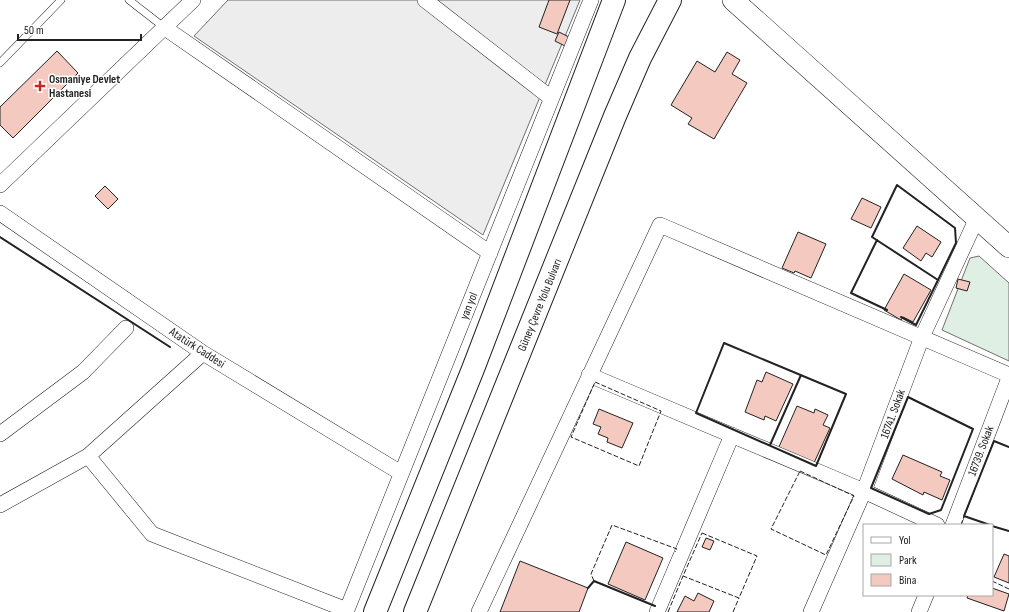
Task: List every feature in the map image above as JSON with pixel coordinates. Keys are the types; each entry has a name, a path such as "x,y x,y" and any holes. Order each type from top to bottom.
{"highway":[{"path":"375,612 473,369 614,0"},
{"name":"Güney Çevre Yolu Bulvarı","path":"415,612 615,116 640,58 670,0"}],"main road":[{"path":"733,0 1009,247"}],"street":[{"path":"0,185 193,0"},
{"path":"425,0 551,98"},
{"name":"yan yol","path":"346,611 591,0"},
{"path":"165,28 490,253"},
{"name":"Atatürk Caddesi","path":"0,213 203,353 401,473"},
{"name":"16741. Sokak","path":"811,612 864,491 922,336 977,218"},
{"path":"479,612 660,225 922,336 1009,375"},
{"path":"0,434 83,372 126,328"},
{"path":"0,505 88,456 203,353"},
{"path":"589,374 864,491 935,524"},
{"name":"16739. Sokak","path":"952,524 1009,378"},
{"path":"657,612 732,435"},
{"path":"88,456 152,534 346,611"},
{"path":"919,612 926,596"}],"lane":[{"path":"0,64 61,0"},
{"path":"129,0 165,28"}],"green space":[{"path":"979,256 1009,283 1009,361 942,330 970,258"}],"shaded area":[{"path":"228,0 580,0 483,235 194,36"}],"building":[{"path":"549,0 570,0 557,34 539,27"},
{"path":"559,32 573,39 569,48 555,41"},
{"path":"57,51 78,73 13,138 0,125 0,107"},
{"path":"727,52 740,60 732,74 747,83 714,139 688,124 692,118 671,105 697,61 715,72"},
{"path":"105,186 118,199 108,209 95,196"},
{"path":"862,198 881,207 871,228 851,219"},
{"path":"917,226 941,242 932,257 926,253 921,261 903,248"},
{"path":"798,232 826,244 811,278 795,271 794,273 782,268"},
{"path":"904,274 931,290 913,322 903,317 901,320 884,310"},
{"path":"958,279 970,282 967,291 956,288"},
{"path":"766,372 793,384 776,421 765,416 764,420 745,412 757,380 762,382"},
{"path":"797,406 814,413 815,409 828,415 823,425 830,428 813,465 778,449"},
{"path":"599,409 633,423 622,448 607,442 608,438 598,434 601,427 593,424"},
{"path":"903,455 942,472 940,476 950,480 942,500 924,492 923,495 892,479"},
{"path":"706,538 714,541 710,550 702,547"},
{"path":"626,542 663,558 645,600 608,584"},
{"path":"1004,554 1009,556 1009,583 994,577"},
{"path":"520,561 588,588 579,612 500,612"},
{"path":"993,588 1009,594 1004,611 967,598 968,596 993,596"},
{"path":"698,593 714,601 709,612 677,612 685,596 694,601"}],"fence":[{"path":"595,382 661,411 639,466 571,437 595,382"},
{"path":"800,471 854,496 826,555 771,529 800,471"},
{"path":"961,524 964,516"},
{"path":"594,581 591,574 612,525 677,549 675,552"},
{"path":"702,533 757,556 739,598 683,576 702,533"},
{"path":"668,612 683,576"},
{"path":"993,581 1009,589"},
{"path":"733,612 739,598"}],"wall":[{"path":"897,185 955,228 956,243 938,280 872,237 897,185"},
{"path":"0,237 170,347"},
{"path":"877,240 851,293 887,310"},
{"path":"901,317 916,325 938,280"},
{"path":"724,343 846,394 816,466 696,413 724,343"},
{"path":"770,445 801,375"},
{"path":"908,397 973,429 941,510 929,514 871,488 908,397"},
{"path":"987,524 964,516 994,441 1009,447"},
{"path":"993,526 1009,531"},
{"path":"588,588 594,581 655,606"}],"place":[{"name":"Osmaniye Devlet Hastanesi","path":"40,86"}]}
